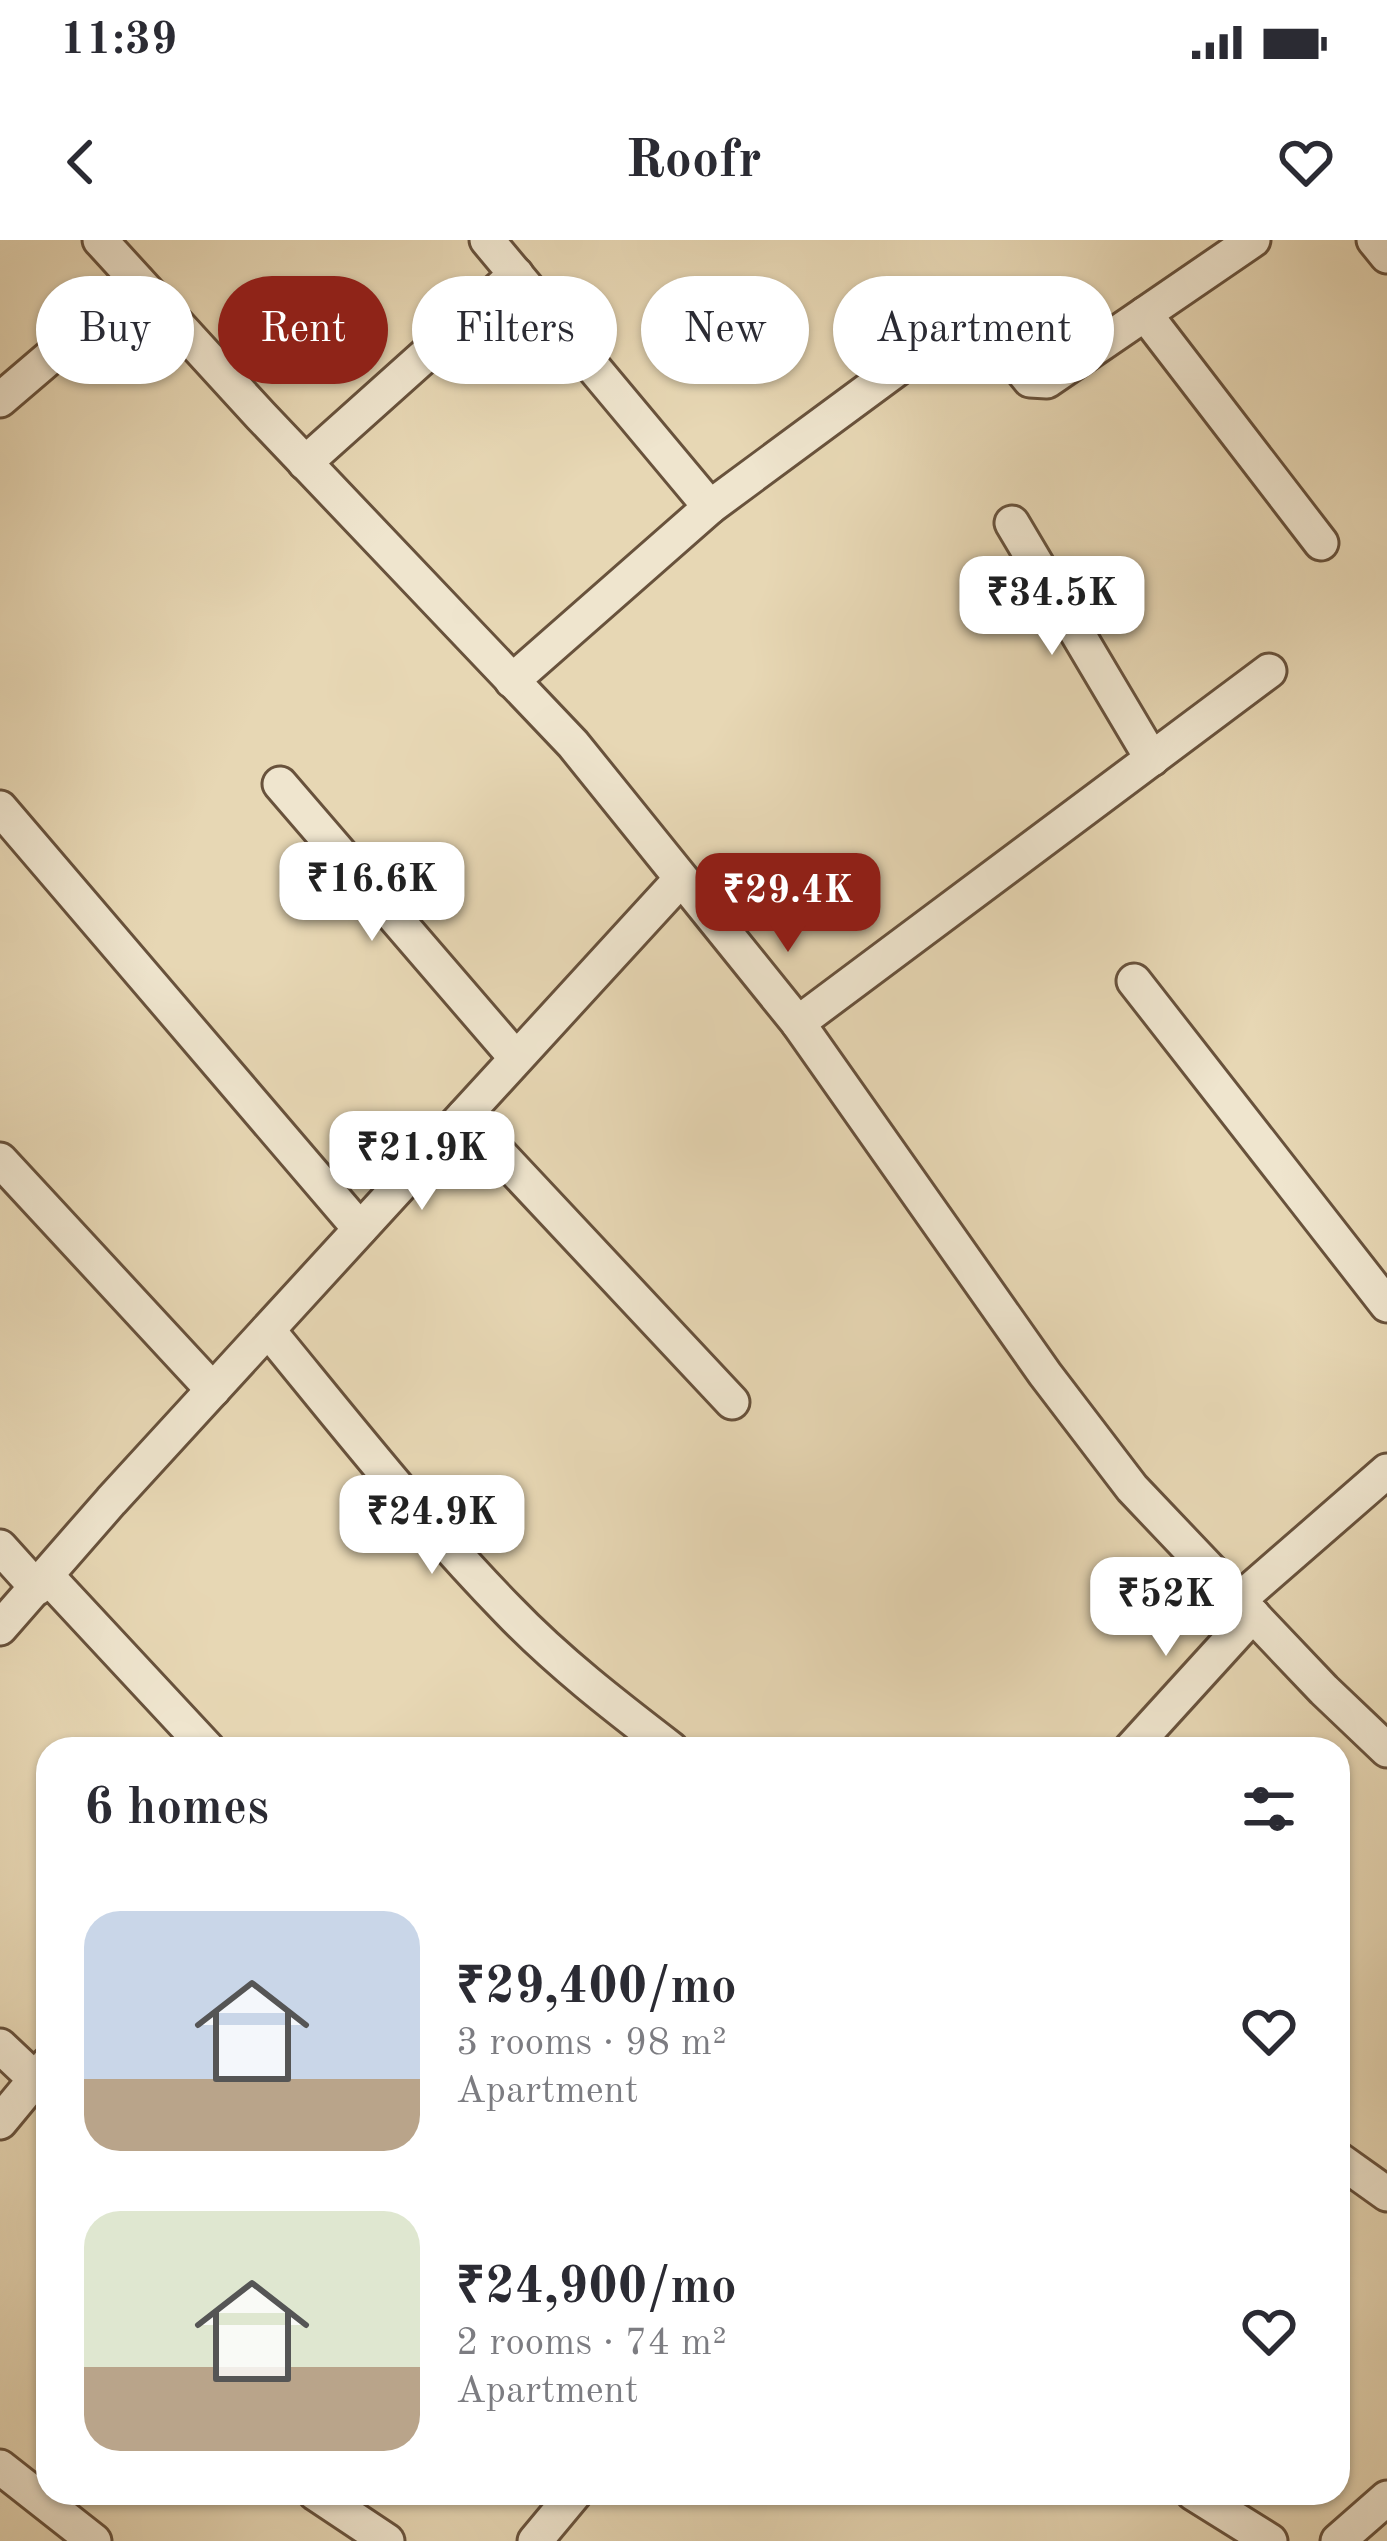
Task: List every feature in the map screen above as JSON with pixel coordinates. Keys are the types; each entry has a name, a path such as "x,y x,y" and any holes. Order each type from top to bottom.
{"street":[{"path":"100,240 133,276"},
{"path":"487,240 710,507"},
{"path":"512,681 710,507 965,318 982,322 1030,380 1047,381 1253,240"},
{"path":"1374,240 1387,256"},
{"path":"305,463 516,274"},
{"path":"1145,314 1322,544"},
{"path":"194,343 573,744 798,1023 1132,1489 1387,1750"},
{"path":"0,400 36,369"},
{"path":"1012,523 1152,759"},
{"path":"798,1023 1269,671"},
{"path":"280,784 516,1058"},
{"path":"0,808 360,1229"},
{"path":"0,1628 681,879"},
{"path":"1134,981 1387,1305"},
{"path":"464,1116 732,1402"},
{"path":"0,1160 213,1390"},
{"path":"268,1330 510,1612 656,1737"},
{"path":"1141,1737 1246,1608 1387,1472"},
{"path":"0,1547 42,1582 196,1737"},
{"path":"0,2046 36,2068"},
{"path":"0,2122 36,2079"},
{"path":"1350,2168 1387,2194"},
{"path":"0,2467 36,2495"},
{"path":"1338,2541 1387,2498"},
{"path":"48,2505 94,2541"},
{"path":"333,2505 387,2541"},
{"path":"535,2541 565,2505"},
{"path":"1212,2505 1270,2541"}]}
